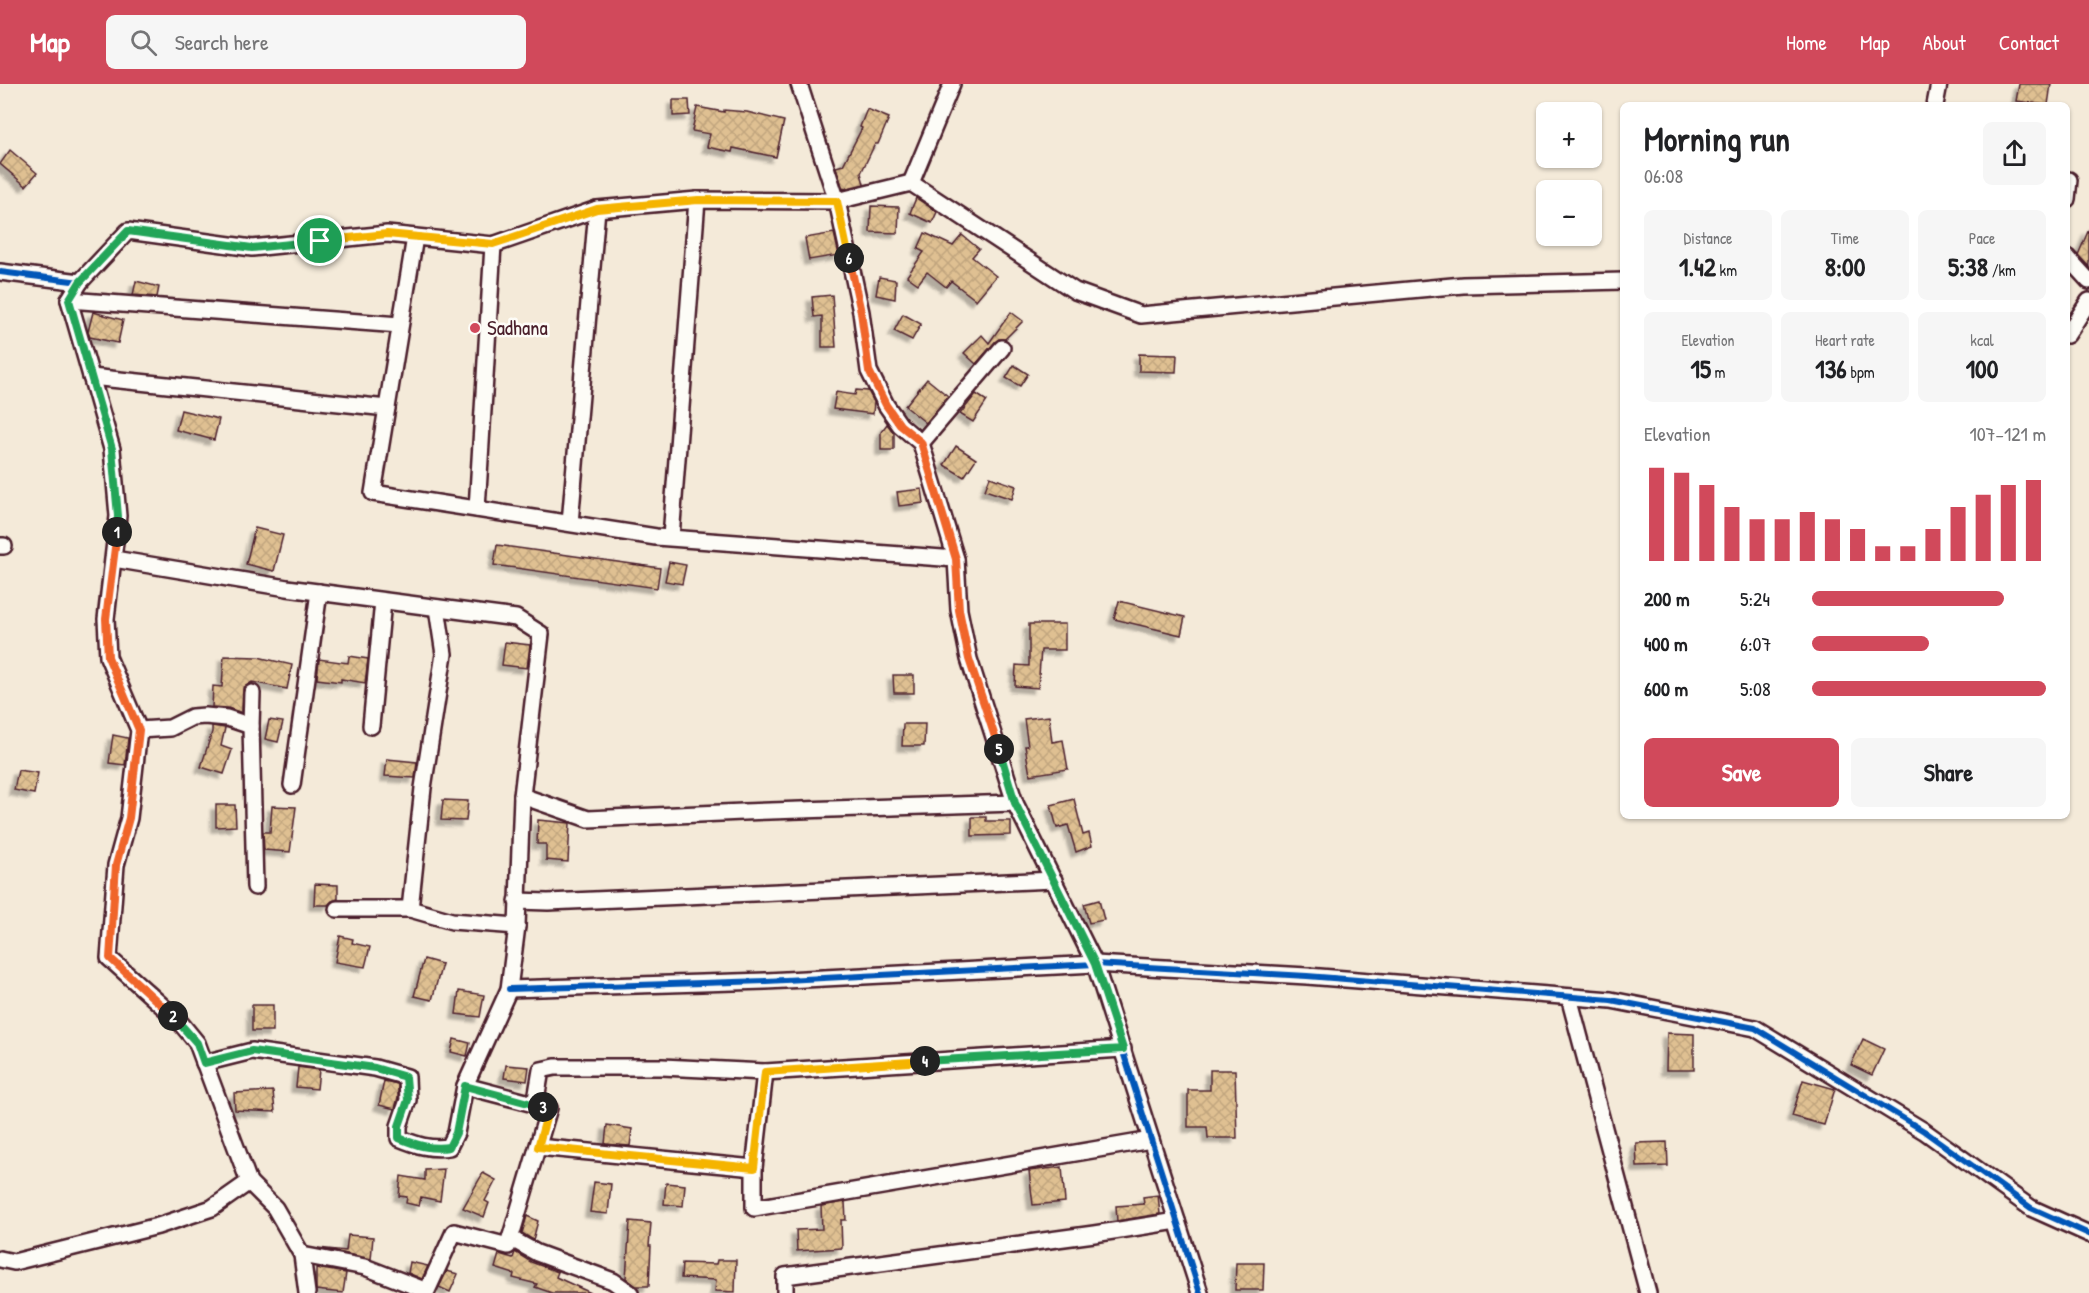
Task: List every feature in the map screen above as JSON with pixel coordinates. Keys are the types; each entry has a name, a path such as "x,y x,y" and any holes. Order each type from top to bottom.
{"street":[{"path":"799,84 837,201 861,312 869,371 886,405 900,425 921,442 956,559 959,610 969,659 1015,803 1095,964 1200,1293"},
{"path":"911,183 952,84"},
{"path":"1936,102 1939,84"},
{"path":"307,1293 302,1255 274,1208 249,1182 197,1043 179,1022 110,958 116,865 129,818 139,730 108,657 106,619 118,516 112,449 69,300 80,282 128,231 252,248 387,234 493,244 597,209 698,200 837,201 911,183 1076,291 1141,315 1463,285 1620,281"},
{"path":"671,537 698,200"},
{"path":"570,523 597,209"},
{"path":"415,237 373,494 671,537 956,559"},
{"path":"477,509 493,244"},
{"path":"2070,260 2089,281"},
{"path":"0,272 80,282"},
{"path":"69,300 400,325"},
{"path":"2070,330 2089,301"},
{"path":"921,442 1002,348"},
{"path":"91,377 387,408"},
{"path":"114,559 319,592 516,618 541,634 522,796 517,926 509,989 465,1086 456,1133 449,1147 437,1149 419,1146 399,1138 399,1126 408,1100 406,1077 375,1068 252,1051 204,1063"},
{"path":"292,785 319,592"},
{"path":"371,726 382,601"},
{"path":"410,909 423,788 444,654 437,608"},
{"path":"252,693 255,887"},
{"path":"139,730 170,728 192,717 205,716 226,717 251,726"},
{"path":"522,796 588,819 1015,803"},
{"path":"518,901 1054,880"},
{"path":"338,909 410,909 452,921 517,926"},
{"path":"509,989 766,981 1095,964 1307,976 1611,1000 1755,1028 1924,1131 2031,1208 2089,1234"},
{"path":"1569,997 1648,1293"},
{"path":"535,1105 541,1070 555,1067 662,1067 765,1072 1123,1049"},
{"path":"765,1072 754,1168 754,1208 1151,1140"},
{"path":"302,1255 365,1267 428,1291 454,1232 508,1246 549,1108 465,1086"},
{"path":"538,1147 754,1168"},
{"path":"0,1259 14,1262 158,1226 212,1208 249,1182"},
{"path":"785,1293 785,1276 1177,1221"},
{"path":"510,1238 537,1253 613,1281 630,1293"}],"building":[{"path":"2019,84 2051,84 2048,102 2016,101"},
{"path":"673,100 689,100 690,115 673,116"},
{"path":"697,107 724,112 724,110 747,112 784,121 776,157 733,148 732,152 707,147 710,134 692,131"},
{"path":"867,109 889,118 878,144 875,144 861,173 864,184 843,189 836,167 843,165 862,128 860,127"},
{"path":"10,150 37,173 26,186 0,164"},
{"path":"916,198 937,212 932,223 910,213"},
{"path":"871,206 899,207 898,233 870,232"},
{"path":"2089,229 2089,267 2078,255"},
{"path":"834,233 839,255 809,260 805,238"},
{"path":"925,233 953,246 962,235 979,249 972,257 996,276 976,300 951,281 946,287 927,272 918,284 907,276 924,252 918,249"},
{"path":"879,277 896,280 895,299 876,295"},
{"path":"136,281 159,287 157,297 133,295"},
{"path":"832,295 836,347 822,347 822,316 814,317 812,297"},
{"path":"93,312 123,320 118,343 90,337 88,332"},
{"path":"1011,312 1023,321 1005,339 995,342 976,364 964,353 982,335 989,343"},
{"path":"903,314 921,324 912,340 894,331"},
{"path":"1139,354 1177,355 1176,372 1139,371"},
{"path":"1014,365 1028,374 1020,386 1006,378"},
{"path":"927,379 948,396 926,423 905,406"},
{"path":"856,390 868,391 874,402 873,414 833,409 836,392 855,395"},
{"path":"976,394 987,401 973,422 960,414"},
{"path":"181,410 219,419 214,440 176,430"},
{"path":"887,424 894,433 894,450 881,450 881,432"},
{"path":"956,446 976,459 964,477 944,465"},
{"path":"990,477 1016,486 1012,499 985,490"},
{"path":"922,489 924,503 899,506 897,492"},
{"path":"255,528 283,535 274,571 246,564"},
{"path":"497,545 660,568 657,588 494,565"},
{"path":"669,562 686,565 682,584 665,581"},
{"path":"1119,601 1185,617 1181,635 1114,619"},
{"path":"1029,624 1065,624 1065,650 1041,650 1038,688 1015,686 1016,665 1029,666"},
{"path":"505,642 530,645 527,668 502,665"},
{"path":"224,656 258,657 292,665 287,689 252,682 243,688 242,713 228,708 212,707 213,686 222,687"},
{"path":"349,656 368,659 365,683 341,679 341,682 317,679 319,659 348,663"},
{"path":"893,675 914,675 914,693 894,693"},
{"path":"1049,716 1052,742 1063,740 1068,769 1030,775 1025,746 1028,746 1024,719"},
{"path":"269,720 283,722 278,742 265,739"},
{"path":"903,724 925,724 924,746 902,746"},
{"path":"212,726 225,728 221,746 232,750 224,774 201,767"},
{"path":"113,735 128,738 125,765 109,763"},
{"path":"387,759 417,762 415,778 385,776"},
{"path":"18,770 38,773 34,794 14,790"},
{"path":"1074,799 1083,835 1089,833 1092,846 1076,852 1068,825 1057,828 1051,805"},
{"path":"443,800 468,801 466,821 441,820"},
{"path":"216,805 235,805 236,826 216,827"},
{"path":"272,806 296,807 290,852 264,850 263,832 270,832"},
{"path":"972,817 986,817 986,821 1011,821 1011,835 972,836"},
{"path":"538,820 570,823 568,862 546,860 546,844 537,844"},
{"path":"315,884 338,885 338,899 328,905 314,905"},
{"path":"1099,900 1104,920 1089,923 1084,904"},
{"path":"340,936 353,939 352,943 370,947 365,967 335,962"},
{"path":"424,959 442,964 432,1000 414,996"},
{"path":"459,991 484,995 480,1017 456,1014"},
{"path":"252,1005 273,1005 273,1031 252,1031"},
{"path":"1667,1033 1694,1034 1694,1070 1666,1070"},
{"path":"454,1039 470,1043 467,1056 451,1052"},
{"path":"1863,1039 1884,1049 1872,1075 1851,1065"},
{"path":"506,1065 529,1067 527,1081 504,1078"},
{"path":"298,1067 319,1070 317,1089 296,1087"},
{"path":"1210,1070 1235,1070 1237,1138 1208,1138 1207,1127 1188,1127 1188,1090 1210,1090"},
{"path":"1803,1080 1835,1089 1824,1125 1792,1116"},
{"path":"384,1081 398,1084 395,1109 379,1105"},
{"path":"273,1091 275,1112 235,1110 234,1093"},
{"path":"607,1125 632,1129 630,1146 605,1144"},
{"path":"1667,1142 1668,1166 1637,1167 1636,1143"},
{"path":"1062,1167 1065,1202 1033,1205 1029,1171"},
{"path":"444,1169 440,1201 421,1197 419,1206 406,1203 407,1197 399,1196 401,1176 425,1180 425,1170"},
{"path":"483,1173 496,1180 485,1201 489,1203 484,1217 463,1208"},
{"path":"594,1182 611,1184 608,1214 590,1212"},
{"path":"666,1183 685,1185 683,1206 664,1204"},
{"path":"1158,1195 1160,1214 1117,1221 1116,1206 1144,1204 1143,1197"},
{"path":"845,1202 846,1220 841,1220 842,1248 797,1251 796,1230 822,1229 821,1206"},
{"path":"527,1216 538,1221 533,1240 522,1233"},
{"path":"630,1221 651,1223 649,1286 636,1286 626,1278"},
{"path":"348,1235 373,1237 371,1259 318,1248 346,1251"},
{"path":"515,1252 531,1262 558,1272 556,1277 591,1293 552,1293 535,1287 537,1284 513,1278 514,1274 495,1268 499,1254 513,1258"},
{"path":"717,1260 736,1260 735,1292 715,1291 716,1280 681,1278 682,1263 716,1264"},
{"path":"410,1262 428,1266 422,1279 408,1273"},
{"path":"1236,1263 1264,1263 1263,1290 1235,1290"},
{"path":"316,1268 346,1273 343,1293 316,1290"},
{"path":"447,1271 458,1274 450,1292 439,1287"}],"cycle path":[{"path":"0,272 80,282 128,231 252,248 387,234 493,245 597,209 697,200 837,201 861,312 869,371 886,405 900,425 921,443 956,559 959,610 969,659 1015,803 1095,964 1200,1293"},
{"path":"509,989 766,981 1095,964 1307,976 1611,1000 1755,1028 1924,1131 2031,1208 2089,1234"}],"place":[{"name":"Sadhana","path":"475,328"}],"route":[{"path":"698,200 837,201 861,312 869,371 886,405 900,425 921,442 956,559 959,610 969,659 986,706 1015,803 1095,964 1123,1049 765,1072 754,1168 538,1147 549,1108 465,1086 456,1133 449,1147 437,1149 419,1146 399,1138 399,1126 408,1100 406,1077 346,1063 252,1051 204,1063 197,1043 179,1022 110,958 116,865 129,818 139,730 108,657 106,619 118,516 112,449 69,300 80,282 128,231 252,248 320,241 387,234 493,244 597,209 698,200"}]}
